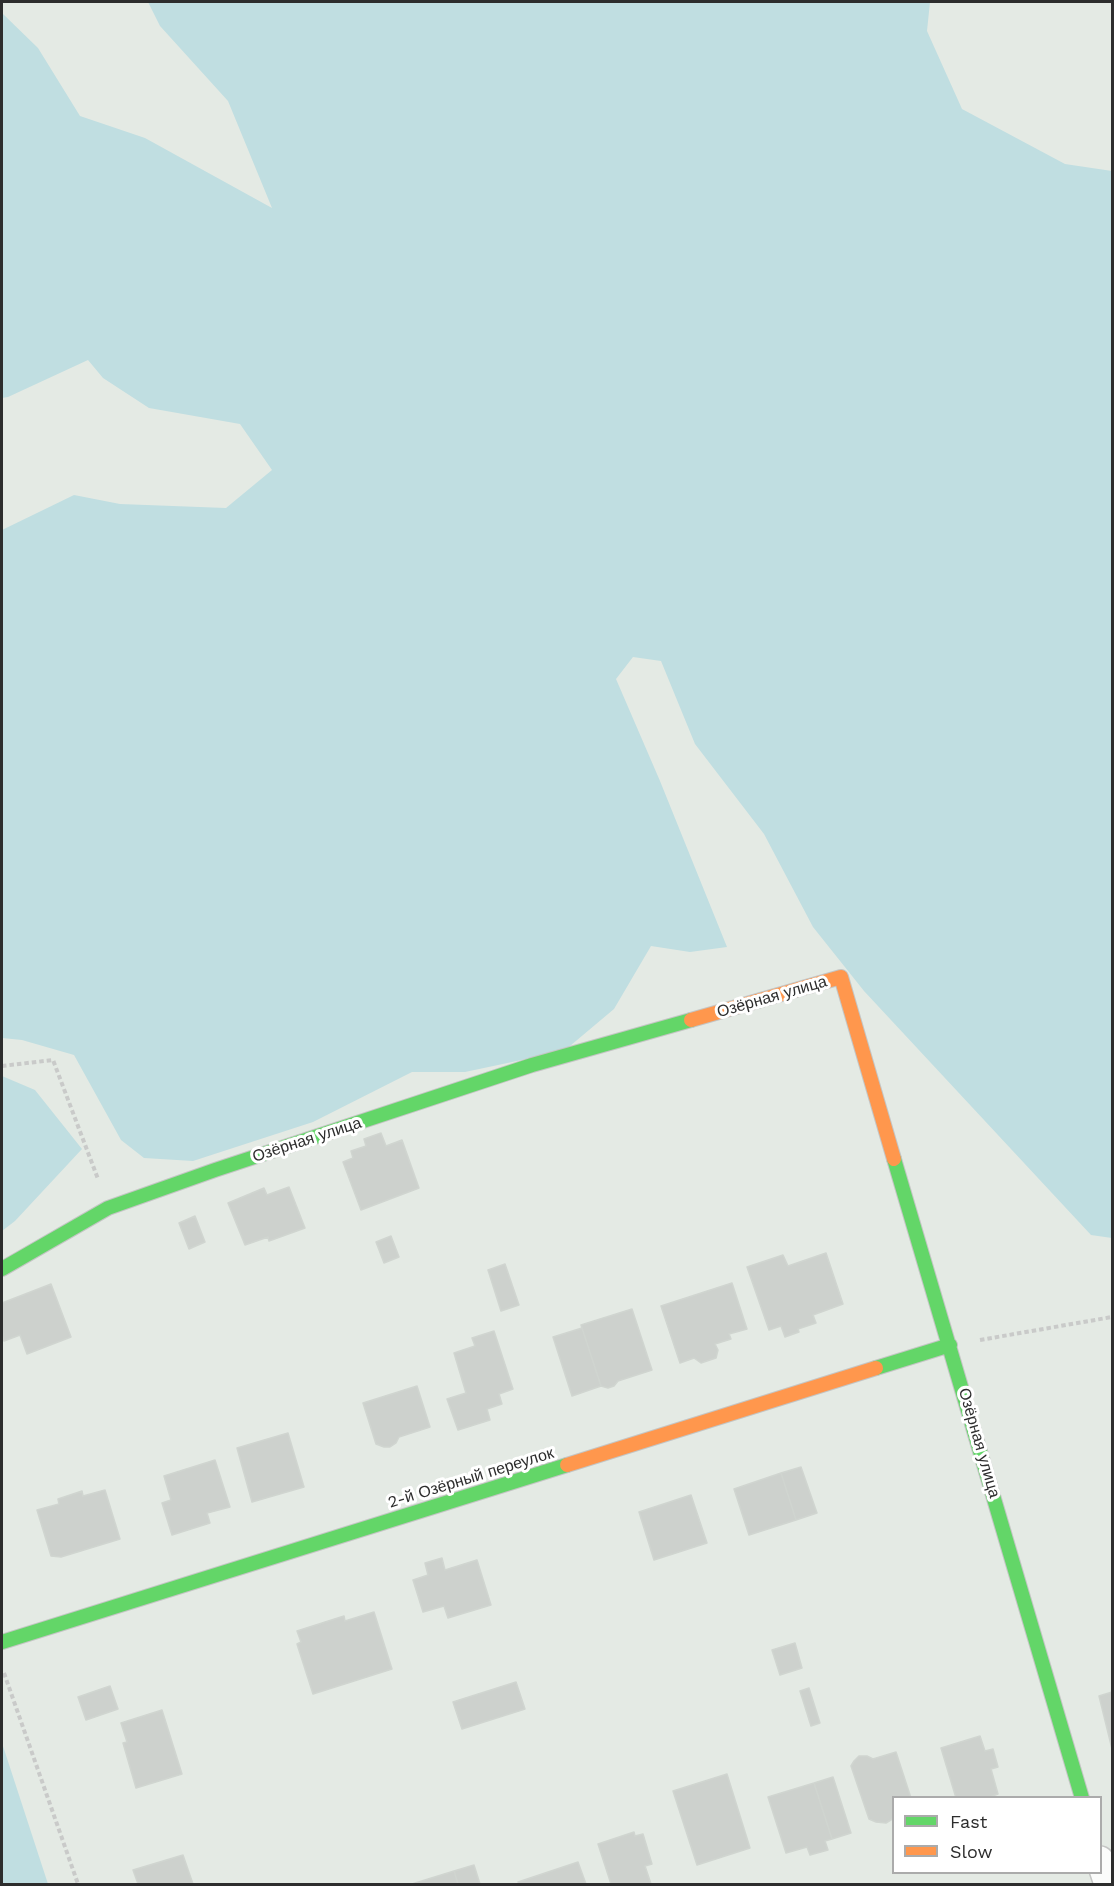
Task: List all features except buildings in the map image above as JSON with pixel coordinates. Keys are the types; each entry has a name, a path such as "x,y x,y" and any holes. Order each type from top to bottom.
{"street":[{"name":"Озёрная улица","path":"2,1269 108,1208 215,1170 532,1065 841,977 1082,1796"},
{"name":"2-й Озёрный переулок","path":"2,1642 950,1345"},
{"path":"1102,1863 1108,1884"}],"path":[{"path":"2,1066 53,1060 108,1208"},
{"path":"950,1345 1113,1317"},
{"path":"2,1666 78,1884"}],"shaded area":[{"path":"148,2 930,2 927,31 962,109 1065,164 1112,171 1112,1238 1091,1235 864,991 813,927 764,834 695,744 661,661 633,657 616,679 727,947 690,952 651,946 614,1009 564,1051 465,1072 412,1072 313,1122 193,1161 144,1158 121,1140 74,1055 22,1040 2,1038 2,530 74,495 120,504 226,508 272,470 240,424 149,408 103,378 88,360 2,398 2,13 38,48 80,116 145,138 272,208 228,101 160,26"},
{"path":"2,1076 35,1090 82,1149 15,1221 2,1231"},
{"path":"2,1743 48,1884 2,1884"}],"traffic: fast":[{"path":"2,1269 108,1208 215,1170 532,1065 691,1020"},
{"path":"894,1159 1081,1796"},
{"path":"876,1368 950,1345"},
{"path":"2,1642 567,1465"}],"traffic: slow":[{"path":"691,1020 841,977 894,1159"},
{"path":"567,1465 876,1368"}]}
